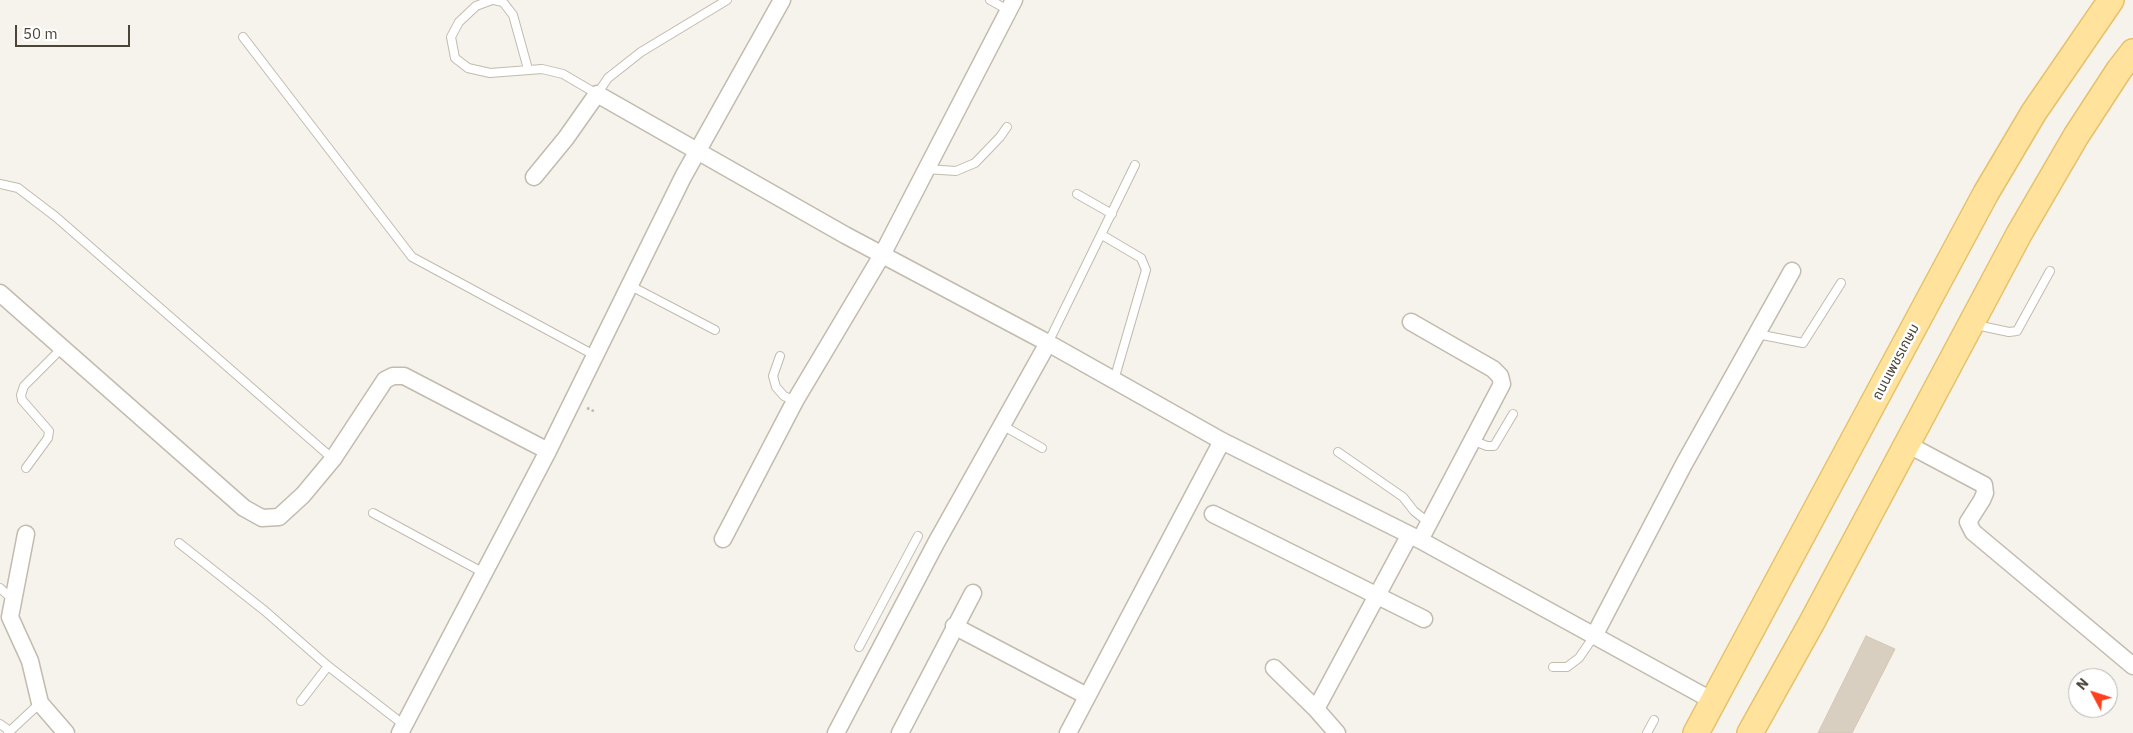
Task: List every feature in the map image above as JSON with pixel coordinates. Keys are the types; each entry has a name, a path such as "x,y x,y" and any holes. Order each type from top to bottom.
{"main road":[{"name":"ถนนเพชรเกษม","path":"1696,733 1986,193 2034,112 2111,0"},
{"path":"1750,733 1811,624 1905,443 2018,234 2071,144 2119,70 2133,52"}],"street":[{"path":"402,729 548,450 698,150 782,0"},
{"path":"723,539 795,401 882,255 1011,5"},
{"path":"534,177 566,138 597,94 882,255 1048,343 1222,441 1414,538 1713,701"},
{"path":"1594,636 1684,464 1792,272"},
{"path":"0,293 244,508 262,518 280,517 333,459 384,380 393,376 404,376 548,450"},
{"path":"1316,709 1377,597 1414,538 1429,523 1474,441 1502,384 1500,376 1493,369 1411,322"},
{"path":"836,733 915,582 1048,343"},
{"path":"1073,731 1087,696 1222,441"},
{"path":"1905,443 1984,485 1985,493 1982,500 1968,522 1973,532 2133,666"},
{"path":"1213,514 1424,619"},
{"path":"26,534 10,617 30,661 40,703 66,733"},
{"path":"900,733 954,626 973,593"},
{"path":"954,626 1087,696"},
{"path":"1274,668 1316,709 1337,733"}],"lane":[{"path":"528,69 513,16 503,2 493,0 476,6 459,22 451,37 455,58 468,68 490,73 542,69 563,74 597,94 608,78 641,52 727,0"},
{"path":"990,0 1011,5"},
{"path":"243,36 412,257 594,355"},
{"path":"926,169 956,171 975,163 1000,137 1006,127"},
{"path":"1048,343 1135,165"},
{"path":"0,184 18,188 56,218 333,459"},
{"path":"1077,194 1112,214"},
{"path":"1102,235 1141,258 1146,270 1114,380"},
{"path":"1971,324 2009,332 2017,331 2050,271"},
{"path":"1757,334 1803,343 1841,283"},
{"path":"629,285 715,330"},
{"path":"26,468 48,438 49,431 22,400 21,395 24,386 62,348"},
{"path":"780,356 773,376 776,387 784,396 795,401"},
{"path":"1474,441 1487,446 1495,444 1512,414"},
{"path":"1002,426 1042,448"},
{"path":"1338,452 1403,497 1414,511 1429,523"},
{"path":"373,513 484,573"},
{"path":"859,648 918,536"},
{"path":"179,543 265,611 402,729"},
{"path":"898,573 915,582"},
{"path":"0,588 12,599"},
{"path":"1553,667 1567,667 1579,658 1594,636"},
{"path":"301,701 328,666"},
{"path":"0,724 9,732 40,703"},
{"path":"1647,733 1654,720"}],"building":[{"path":"1866,636 1895,649 1852,733 1818,733"}]}
